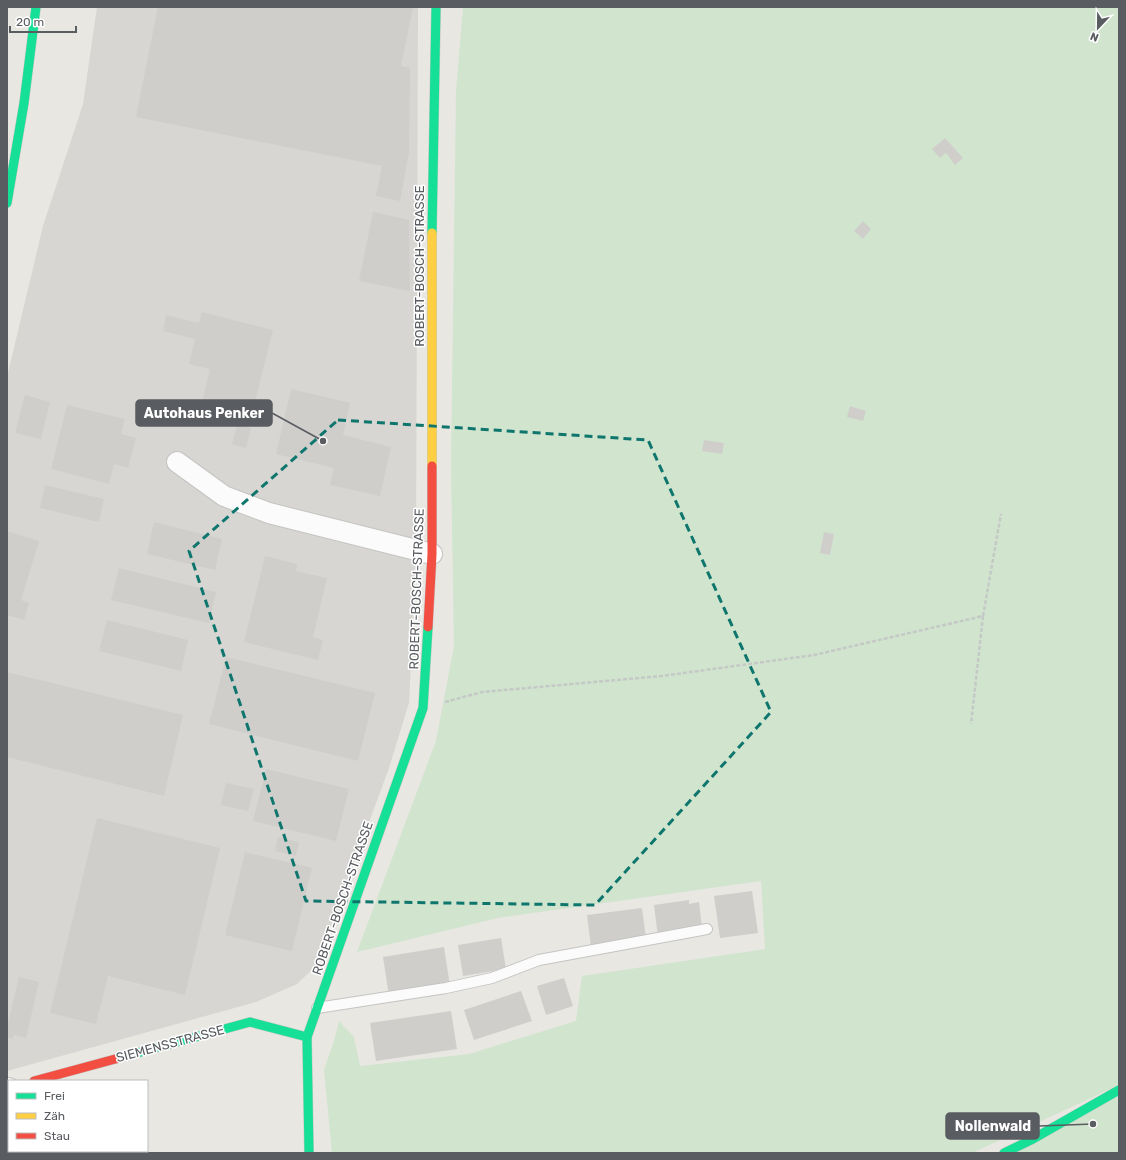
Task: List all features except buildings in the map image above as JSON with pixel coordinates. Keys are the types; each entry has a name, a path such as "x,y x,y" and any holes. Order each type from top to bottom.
{"main road":[{"path":"7,203 24,103 36,7"},
{"name":"ROBERT-BOSCH-STRASSE","path":"309,1153 307,1037 423,708 432,554 432,192 436,7"},
{"name":"SIEMENSSTRASSE","path":"38,1080 250,1022 307,1037"},
{"path":"1004,1153 1031,1140 1119,1090"}],"street":[{"path":"178,462 224,496 269,512 432,554"}],"lane":[{"path":"317,1008 446,988 492,978 539,960 707,929"}],"path":[{"path":"971,724 983,616 1001,514"},
{"path":"423,708 482,692 662,676 814,655 983,616"}],"highlighted area":[{"path":"338,420 648,440 771,712 595,905 306,901 189,551"}],"shaded area":[{"path":"97,7 418,7 416,559 409,703 389,768 316,966 297,984 256,1002 7,1071 7,377 43,226 83,104"}],"green space":[{"path":"463,7 1119,7 1119,1085 972,1153 332,1153 324,1070 339,1021 354,1037 360,1066 469,1054 576,1021 582,976 765,949 761,881 498,918 357,952 436,741 454,646 451,465 456,92"},
{"path":"1119,1096 1119,1153 1015,1153"}],"traffic: fast":[{"path":"7,203 24,103 36,7"},
{"path":"432,233 436,7"},
{"path":"309,1153 307,1037 423,708 428,627"},
{"path":"130,1055 250,1022 307,1037"},
{"path":"1004,1153 1031,1140 1119,1090"}],"traffic: slow":[{"path":"432,233 432,466"}],"traffic: jam":[{"path":"428,627 432,554 432,466"},
{"path":"38,1080 130,1055"}],"place":[{"name":"Autohaus Penker","path":"323,441"},
{"name":"Nollenwald","path":"1093,1124"}]}
